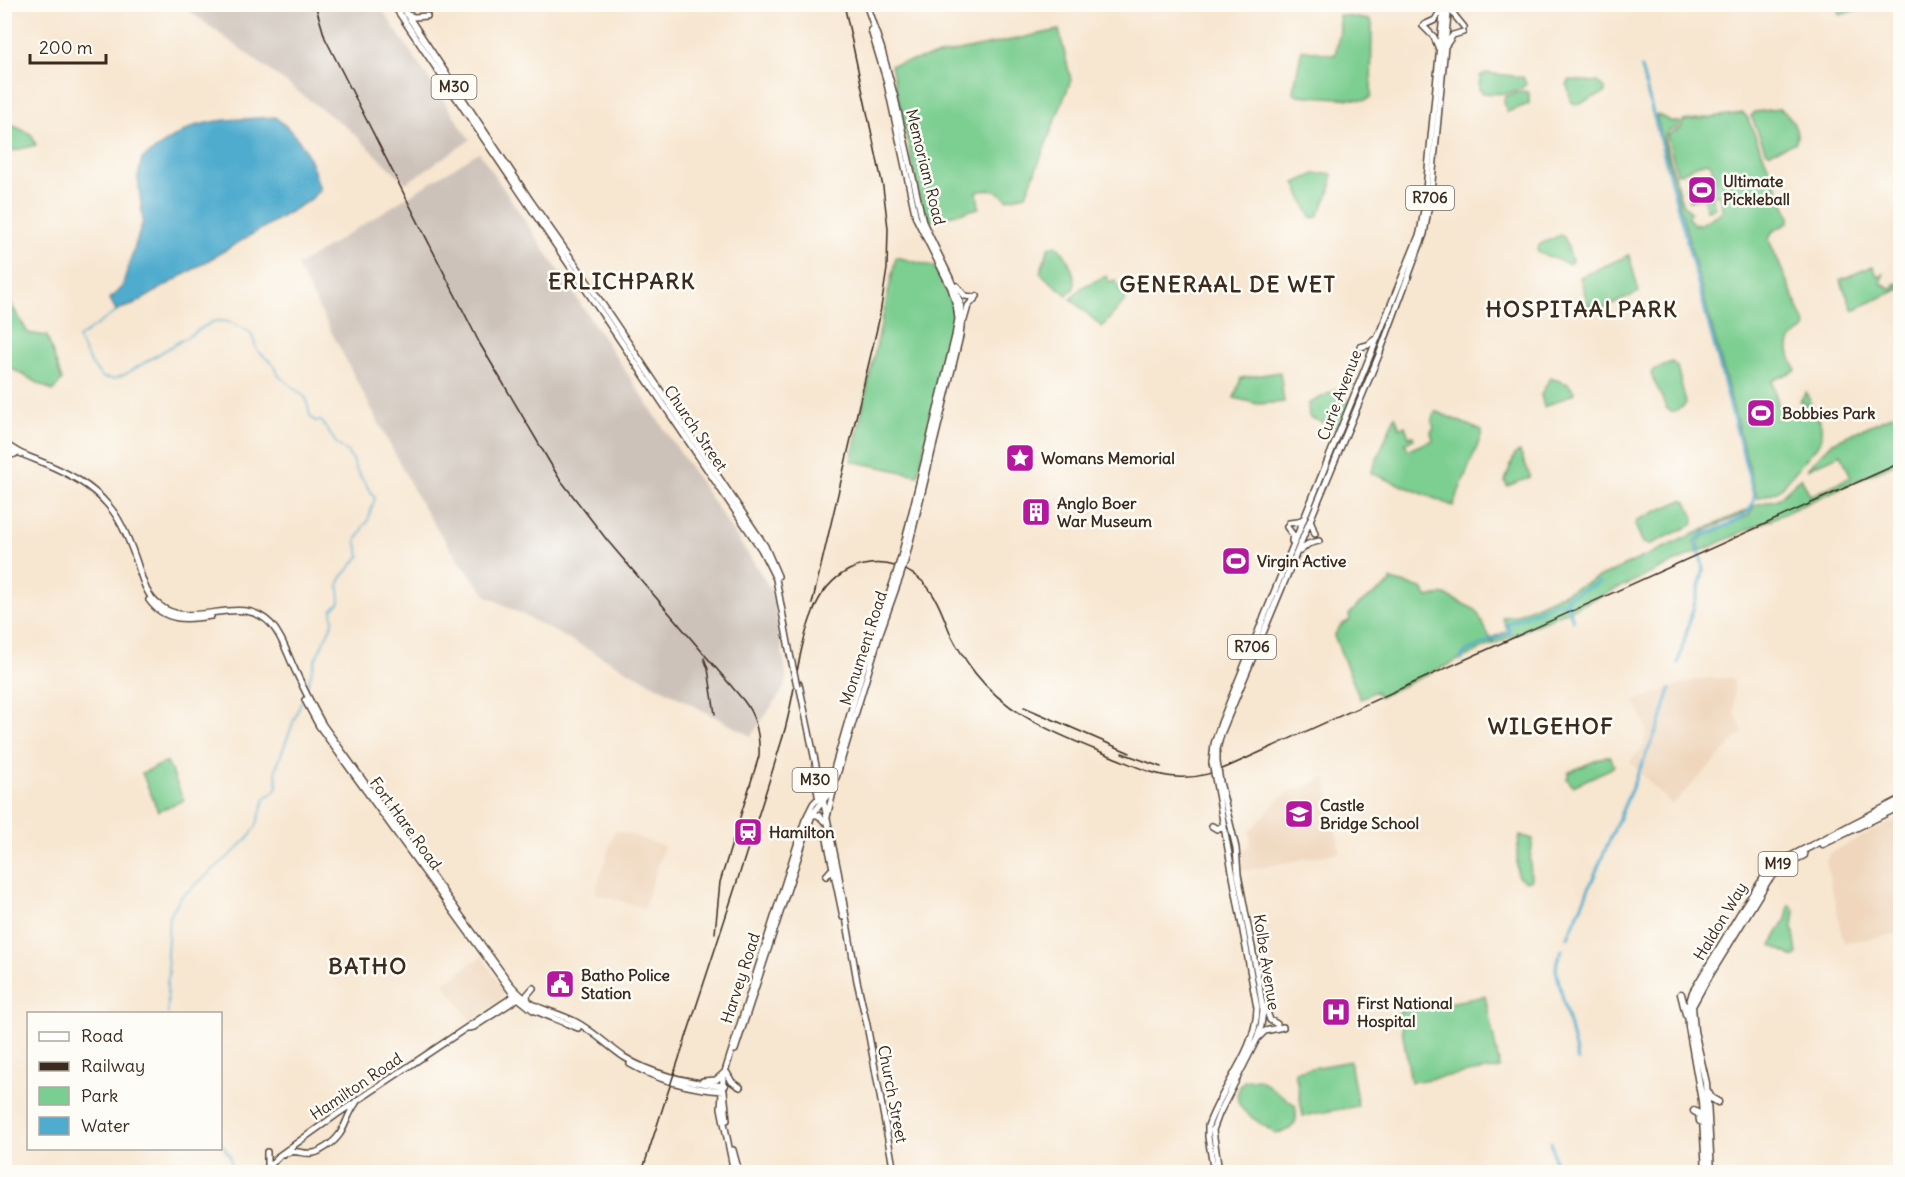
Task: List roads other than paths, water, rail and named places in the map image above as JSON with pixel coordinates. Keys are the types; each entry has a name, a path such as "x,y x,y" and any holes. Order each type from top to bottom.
{"highway":[{"name":"Haldon Way","path":"1866,821 1900,800"},
{"name":"Haldon Way","path":"1689,1027 1693,995 1760,888 1774,873 1784,863 1900,806"},
{"name":"Haldon Way","path":"1692,1005 1744,913"},
{"path":"1692,1005 1693,995 1702,986"},
{"path":"1681,994 1689,1027"},
{"name":"M19","path":"1692,1005 1694,1031 1706,1083 1706,1173"},
{"name":"M19","path":"1689,1027 1706,1106 1711,1173"},
{"path":"1706,1083 1711,1098 1718,1102"},
{"path":"1694,1111 1699,1116 1702,1147 1705,1154"}],"main road":[{"name":"Church Street","path":"393,4 693,437 698,451 772,569 792,654 846,922"},
{"name":"Church Street","path":"400,4 693,437"},
{"path":"1443,4 1435,20 1424,26 1442,51 1450,38 1463,30 1449,4"},
{"name":"Curie Avenue","path":"1218,782 1214,744 1218,733 1288,557 1309,516 1379,355 1424,234 1431,192 1442,51 1443,4"},
{"name":"Curie Avenue","path":"1215,763 1221,734 1297,556 1309,516 1364,369 1422,227 1449,4"},
{"name":"Memoriam Road","path":"866,6 895,98 907,167 924,227 960,302 962,313 960,336 918,499"},
{"path":"406,14 424,18 417,32"},
{"path":"948,277 963,294 975,296 968,306 960,336"},
{"name":"Memoriam Road","path":"918,499 955,336 957,310 948,277"},
{"path":"953,296 960,302 957,310"},
{"path":"1364,369 1365,356 1360,348 1369,345 1378,334"},
{"name":"Fort Hare Road","path":"4,442 12,449 71,476 99,495 113,510 129,543 143,590 157,609 174,619 240,613 259,619 276,635 321,725 505,984 518,996 529,1005 577,1027 639,1069 666,1081 688,1087 723,1089"},
{"name":"Fort Hare Road","path":"4,449 25,455"},
{"path":"4,458 17,454"},
{"name":"Monument Road","path":"820,798 834,783 904,557 918,499"},
{"path":"1288,557 1293,537 1288,525 1300,522 1309,516 1315,534"},
{"path":"1297,556 1306,545 1319,541"},
{"name":"Monument Road","path":"820,798 833,772 865,664 898,577"},
{"name":"Church Street","path":"798,685 818,775 820,798"},
{"name":"Fort Hare Road","path":"321,725 518,996"},
{"path":"818,775 826,776 833,772"},
{"name":"Kolbe Avenue","path":"1214,1173 1208,1137 1209,1126 1251,1043 1257,1020 1257,1001 1236,848 1218,782"},
{"name":"Kolbe Avenue","path":"1218,782 1230,859 1262,999 1262,1020 1257,1039 1213,1130 1219,1173"},
{"path":"812,815 818,815 825,820 834,783"},
{"name":"Harvey Road","path":"802,837 820,798"},
{"name":"Harvey Road","path":"734,1173 721,1108 726,1073 774,933 805,820 820,798"},
{"path":"1226,809 1228,827 1225,832 1234,839"},
{"name":"Church Street","path":"825,820 893,1173"},
{"path":"1212,826 1217,829 1224,825"},
{"path":"1218,831 1227,844 1236,848"},
{"path":"1230,859 1231,850 1236,848"},
{"path":"833,868 826,876 835,880"},
{"path":"505,984 506,1003 529,1005 527,995 533,988"},
{"name":"Hamilton Road","path":"266,1171 280,1155 339,1113 468,1028 472,1023 518,996"},
{"path":"1257,1039 1265,1032 1280,1025 1270,1020 1262,999"},
{"name":"Fort Hare Road","path":"529,1005 578,1023 635,1063 684,1081 723,1089"},
{"path":"684,1081 711,1081 726,1073 731,1081 740,1087"},
{"path":"688,1087 711,1092 721,1108"},
{"name":"Harvey Road","path":"723,1089 725,1112 739,1173"},
{"path":"266,1171 287,1152 315,1153 332,1143 342,1134 359,1100"},
{"path":"339,1113 344,1113 348,1119"},
{"path":"296,1143 298,1152"},
{"path":"266,1171 267,1152"}],"water":[{"path":"275,117 293,133 305,149 320,190 310,200 133,305 116,310 110,299 122,287 143,221 138,178 142,159 195,126 225,120"}],"waterway":[{"path":"1641,68 1754,496 1753,504 1742,517 1697,539 1703,573 1678,663"},
{"path":"120,309 78,338 91,364 103,378 114,379 124,375 212,322 222,321 238,325 251,333 257,350 274,365 279,376 306,398 310,416 315,421 321,421 337,444 348,452 355,468 375,498 367,523 356,540 360,556 341,578 340,602 332,610 333,622 316,658 306,689"},
{"path":"1573,621 1566,598 1600,582"},
{"path":"1462,660 1462,655 1467,651 1510,632 1507,624 1557,602 1563,602 1568,607"},
{"path":"1568,937 1661,720 1670,689"},
{"path":"168,1012 169,916 181,897 251,835 265,798 275,791 277,786 276,768 304,694"},
{"path":"1562,950 1556,970 1578,1061"},
{"path":"1551,1142 1555,1164 1551,1172"},
{"path":"222,1144 230,1156 232,1172"}],"railway":[{"path":"315,4 325,38 480,344 559,478 607,540 744,701 752,714 758,734 759,756 720,882 715,933"},
{"path":"812,604 879,320 887,269 888,228 883,187 844,4"},
{"path":"642,1172 786,727 807,628 823,593 832,582 849,570 868,564 887,564 906,570 922,581 936,599 954,640 975,673 989,689 1021,714 1056,733 1144,770 1160,775 1192,777 1229,766 1900,463"},
{"path":"704,658 708,669 715,714"},
{"path":"1024,707 1130,753"},
{"path":"1122,753 1161,767"}],"place":[{"name":"Ultimate Pickleball","path":"1702,190"},
{"name":"Bobbies Park","path":"1761,413"},
{"name":"Womans Memorial","path":"1020,458"},
{"name":"Anglo Boer War Museum","path":"1036,512"},
{"name":"Virgin Active","path":"1236,561"},
{"name":"Castle Bridge School","path":"1299,814"},
{"name":"Hamilton","path":"748,832"},
{"name":"Batho Police Station","path":"560,984"},
{"name":"First National Hospital","path":"1336,1012"}],"district":[{"name":"ERLICHPARK","path":"622,281"},
{"name":"GENERAAL DE WET","path":"1228,284"},
{"name":"HOSPITAALPARK","path":"1582,309"},
{"name":"WILGEHOF","path":"1551,726"},
{"name":"BATHO","path":"368,966"}]}
